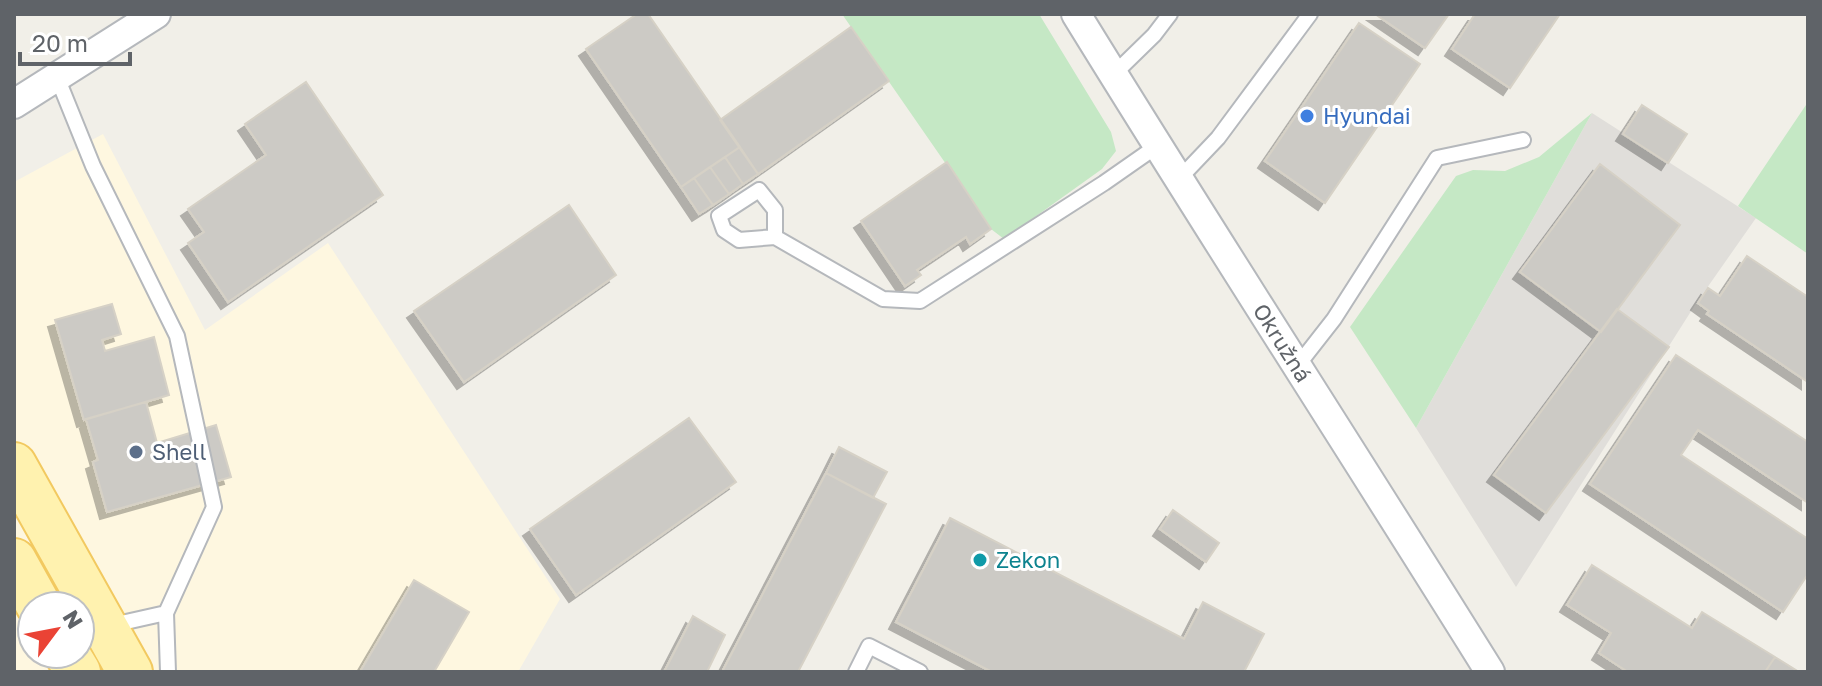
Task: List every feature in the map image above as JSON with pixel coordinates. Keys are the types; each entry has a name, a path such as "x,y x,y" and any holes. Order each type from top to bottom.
{"main road":[{"path":"14,465 68,590"},
{"path":"14,561 30,590"},
{"path":"96,642 130,672"}],"street":[{"path":"14,104 156,14"},
{"name":"Okružná","path":"1076,14 1490,672"}],"lane":[{"path":"1113,75 1154,35 1170,14"},
{"path":"1178,180 1218,138 1310,14"},
{"path":"57,77 93,166 177,336 214,507 166,613 168,672"},
{"path":"1298,365 1334,319 1437,158 1523,140"},
{"path":"775,237 883,299 920,301 1157,146"},
{"path":"96,633 166,613"},
{"path":"856,672 869,646 920,672"}],"shaded area":[{"path":"1592,113 1756,218 1695,305 1516,587 1416,428"},
{"path":"103,134 205,330 328,243 560,599 518,672 14,672 14,182"}],"green space":[{"path":"842,14 1039,14 1111,132 1116,151 1102,169 1004,239 991,229"},
{"path":"1808,102 1808,254 1738,206"},
{"path":"1592,113 1416,428 1350,327 1456,176 1473,170 1505,171 1539,157"}],"building":[{"path":"637,14 648,14 740,147 681,187 586,49"},
{"path":"1375,14 1449,14 1425,48"},
{"path":"1475,14 1560,14 1510,88 1452,49"},
{"path":"1359,23 1420,64 1325,203 1265,161"},
{"path":"851,27 889,81 758,174 720,120"},
{"path":"306,82 383,195 228,302 188,243 204,232 188,209 266,155 245,124"},
{"path":"1642,105 1687,134 1668,163 1623,134"},
{"path":"740,147 758,174 743,184 725,157"},
{"path":"725,157 743,184 729,194 710,167"},
{"path":"947,162 991,229 970,244 966,237 917,270 921,275 905,286 861,221"},
{"path":"1600,164 1680,225 1601,332 1520,272"},
{"path":"710,167 729,194 713,205 694,178"},
{"path":"694,178 713,205 699,214 681,187"},
{"path":"569,205 616,275 464,382 414,311"},
{"path":"1747,256 1808,297 1808,382 1707,314 1709,311 1698,303 1708,288 1720,296"},
{"path":"112,304 121,334 102,340 105,351 154,337 169,395 84,420 55,320"},
{"path":"1617,309 1669,347 1546,513 1494,475"},
{"path":"1676,355 1808,442 1808,503 1698,430 1681,455 1808,539 1808,574 1783,612 1590,484"},
{"path":"146,402 157,443 216,425 231,477 107,512 93,462 98,460 86,419"},
{"path":"689,418 736,482 576,595 530,529"},
{"path":"839,447 887,472 873,498 826,473"},
{"path":"826,473 886,504 798,672 722,672"},
{"path":"1173,510 1219,543 1206,562 1160,529"},
{"name":"Zekon","path":"950,518 1184,639 1203,602 1264,634 1245,670 1248,672 992,672 896,622"},
{"path":"1592,565 1692,628 1702,612 1775,657 1765,672 1628,672 1599,653 1611,633 1567,605"},
{"path":"414,580 469,612 434,672 360,672"},
{"path":"693,616 725,635 707,672 664,672"},
{"path":"1775,657 1799,672 1765,672"}],"place":[{"name":"Hyundai","path":"1307,116"},
{"name":"Shell","path":"136,452"},
{"name":"Zekon","path":"980,560"}]}
